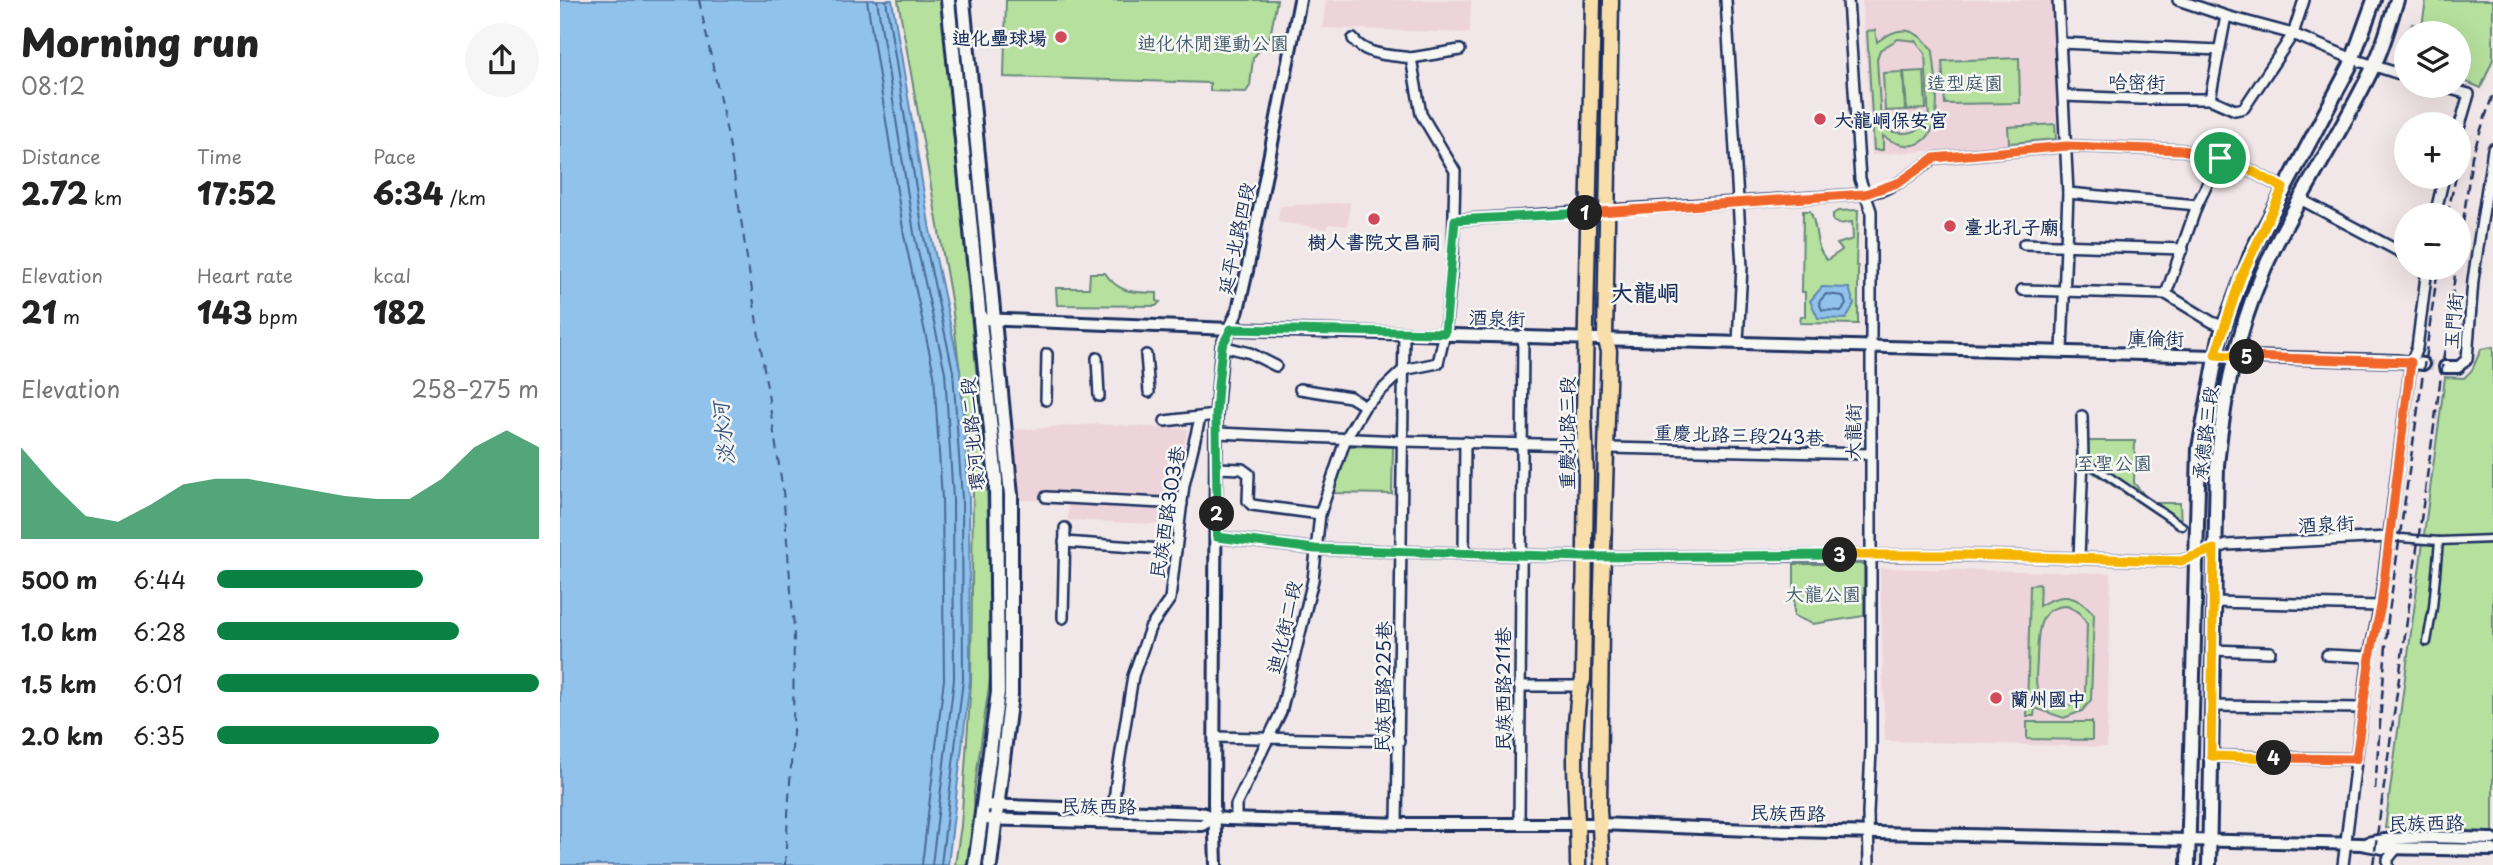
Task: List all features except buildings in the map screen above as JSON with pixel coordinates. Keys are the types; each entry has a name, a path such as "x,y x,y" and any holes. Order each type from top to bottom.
{"main road":[{"name":"環河北路二段","path":"948,0 996,480 998,679 975,865"},
{"name":"環河北路二段","path":"962,0 1011,495 1012,673 990,865"},
{"name":"重慶北路三段","path":"1578,865 1575,741 1580,686 1583,680 1593,0"},
{"name":"重慶北路三段","path":"1602,865 1600,824 1604,478 1608,448 1609,351 1605,338 1611,0"},
{"name":"承德路三段","path":"2208,865 2211,650 2219,438 2234,356 2259,281 2363,62 2374,0"},
{"name":"承德路三段","path":"2188,865 2199,448 2215,355 2223,326 2253,249 2283,188 2363,62 2397,0"}],"street":[{"name":"延平北路四段","path":"1216,865 1216,415 1222,346 1231,329 1247,271 1300,0"},
{"path":"1726,0 1742,267 1738,342"},
{"name":"大龍街","path":"1848,0 1860,179 1871,211 1869,865"},
{"path":"2058,0 2068,194 2062,352"},
{"path":"2293,34 2304,0"},
{"path":"2183,1 2293,34 2394,72"},
{"path":"2210,99 2226,16"},
{"name":"哈密街","path":"2064,96 2210,99 2235,110 2244,108 2293,34"},
{"path":"1353,39 1359,47 1369,51 1411,58 1460,50"},
{"path":"2061,43 2219,50"},
{"path":"1404,370 1438,363 1445,333 1455,220 1455,171 1421,114 1411,58"},
{"path":"1455,220 1865,194 1900,182 1934,158 2067,146 2182,150 2231,160 2283,188"},
{"name":"玉門街","path":"2458,367 2467,359 2473,280 2493,149"},
{"path":"2166,293 2197,205 2220,158"},
{"path":"2068,194 2197,205"},
{"path":"2300,199 2394,249"},
{"path":"2024,244 2183,249"},
{"path":"2343,865 2370,657 2381,606 2411,362 2417,348 2426,280"},
{"path":"2022,290 2166,293 2223,326"},
{"name":"酒泉街","path":"981,319 1231,329 1971,349"},
{"name":"民族西路225巷","path":"1397,824 1404,332"},
{"name":"民族西路211巷","path":"1519,824 1523,335"},
{"path":"1222,346 1251,353 1276,366"},
{"name":"庫倫街","path":"1971,349 2423,364"},
{"path":"1046,400 1047,354"},
{"path":"1146,355 1149,392"},
{"path":"1097,358 1099,396"},
{"path":"2445,367 2458,367"},
{"name":"迪化街二段","path":"1236,819 1236,805 1281,712 1313,580 1320,514 1346,438 1365,406 1404,370"},
{"path":"1300,389 1350,397 1365,406"},
{"path":"1165,421 1216,415"},
{"path":"2079,558 2082,416"},
{"name":"民族西路303巷","path":"1113,811 1115,783 1133,676 1150,628 1170,599 1182,504 1200,418"},
{"path":"1217,433 1585,445"},
{"path":"1464,553 1465,442"},
{"name":"重慶北路三段243巷","path":"1608,448 1870,454"},
{"path":"2083,459 2182,526"},
{"path":"1216,468 1242,469 1249,474 1248,501 1252,505 1320,514"},
{"path":"1045,497 1182,504"},
{"path":"1063,618 1065,528"},
{"name":"酒泉街","path":"1217,537 1315,549 1585,557 1872,555 2181,561 2227,545 2388,537 2439,541 2493,539"},
{"path":"2427,642 2439,541"},
{"path":"1065,542 1175,550"},
{"path":"2213,602 2381,606"},
{"path":"2211,650 2270,652"},
{"path":"2326,655 2370,657"},
{"path":"1519,685 1580,686"},
{"path":"2211,706 2363,708"},
{"path":"1214,737 1399,741"},
{"path":"2211,756 2356,759"},
{"name":"民族西路","path":"983,805 1202,813 1214,818 1397,824 1600,824 2361,844 2396,849 2493,850"},
{"name":"民族西路","path":"981,819 1202,825 1214,818"},
{"name":"民族西路","path":"2361,844 2409,837 2493,839"},
{"path":"2396,849 2399,862"},
{"path":"2388,865 2388,859 2396,849"}],"shaded area":[{"path":"1326,0 1471,0 1470,33 1322,28"},
{"path":"1862,0 2052,0 2061,141 1872,155"},
{"path":"1350,202 1348,226 1328,224 1327,229 1278,222 1280,206"},
{"path":"1098,424 1188,429 1180,463 1172,525 1068,520 1068,501 1018,500 1013,430"},
{"name":"蘭州國中","path":"1880,568 2111,573 2107,747 1885,741"}],"green space":[{"path":"898,0 941,0 987,485 992,665 974,792 972,865 955,865 961,826 971,682 973,487 952,305"},
{"name":"迪化休閒運動公園","path":"1006,0 1277,0 1270,37 1253,58 1250,86 1246,92 1210,91 1210,83 1004,77"},
{"path":"2426,0 2493,0 2493,59 2481,88 2471,84 2471,21 2423,21"},
{"path":"1875,30 1877,42 1893,32 1914,33 1933,51 1937,105 1931,131 1924,140 1905,145 1883,136 1883,150 1874,150 1867,31","holes":["1898,39 1916,41 1925,54 1929,120 1911,132 1888,131 1881,122 1877,59 1880,50"]},
{"name":"造型庭園","path":"2019,58 2020,103 1945,104 1942,61"},
{"path":"1924,71 1926,109 1907,110 1904,72"},
{"path":"1903,72 1905,110 1885,111 1883,73"},
{"path":"2055,124 2056,139 2009,143 2008,127"},
{"path":"1858,210 1858,324 1800,323 1801,316 1805,316 1805,292 1802,292 1803,211 1810,211 1820,249 1827,260 1842,250 1837,244 1853,239 1852,222 1839,224 1833,221 1833,214 1838,211"},
{"path":"1090,273 1105,273 1116,285 1128,290 1157,293 1157,301 1160,302 1156,306 1057,305 1056,288 1089,288"},
{"path":"2493,347 2493,833 2385,828 2445,377 2464,378 2472,370 2481,349"},
{"name":"至聖公園","path":"2085,441 2135,441 2134,483 2151,503 2180,503 2181,527 2176,527 2086,468"},
{"path":"1347,446 1393,447 1392,494 1331,493"},
{"name":"大龍公園","path":"1794,564 1864,564 1864,616 1813,624 1794,616"},
{"path":"2040,584 2039,606 2068,597 2081,602 2094,614 2091,700 2082,711 2064,718 2035,708 2034,716 2027,716 2030,585","holes":["2067,606 2079,612 2087,624 2085,693 2074,703 2054,707 2042,699 2036,684 2041,624 2044,616 2057,607"]},
{"path":"2027,722 2092,722 2092,740 2027,739"}],"water":[{"name":"淡水河","path":"560,0 892,0 930,230 960,370 969,498 970,680 948,865 560,865"},
{"path":"1822,287 1849,288 1854,304 1846,319 1818,318 1810,301"}],"ferry route":[{"path":"699,0 729,142 783,491 794,628 793,732 785,865"}],"tunnel":[{"path":"2423,364 2445,367"}],"railway":[{"path":"2466,203 2472,156 2493,94"},
{"path":"2450,203 2453,189"},
{"path":"2375,789 2388,619 2436,280"},
{"path":"2373,865 2454,280"}],"place":[{"name":"迪化壘球場","path":"1061,37"},
{"name":"大龍峒保安宮","path":"1820,119"},
{"name":"樹人書院文昌祠","path":"1374,219"},
{"name":"臺北孔子廟","path":"1950,226"},
{"name":"蘭州國中","path":"1996,698"}],"district":[{"name":"大龍峒","path":"1645,291"}],"route":[{"path":"2067,146 2182,150 2220,158 2231,160 2283,188 2241,277 2215,355 2411,362 2381,606 2370,657 2356,759 2211,756 2214,549 2181,561 1964,555 1585,557 1315,549 1217,537 1216,415 1222,346 1231,329 1445,333 1455,220 1865,194 1900,182 1934,158 2067,146"}]}
